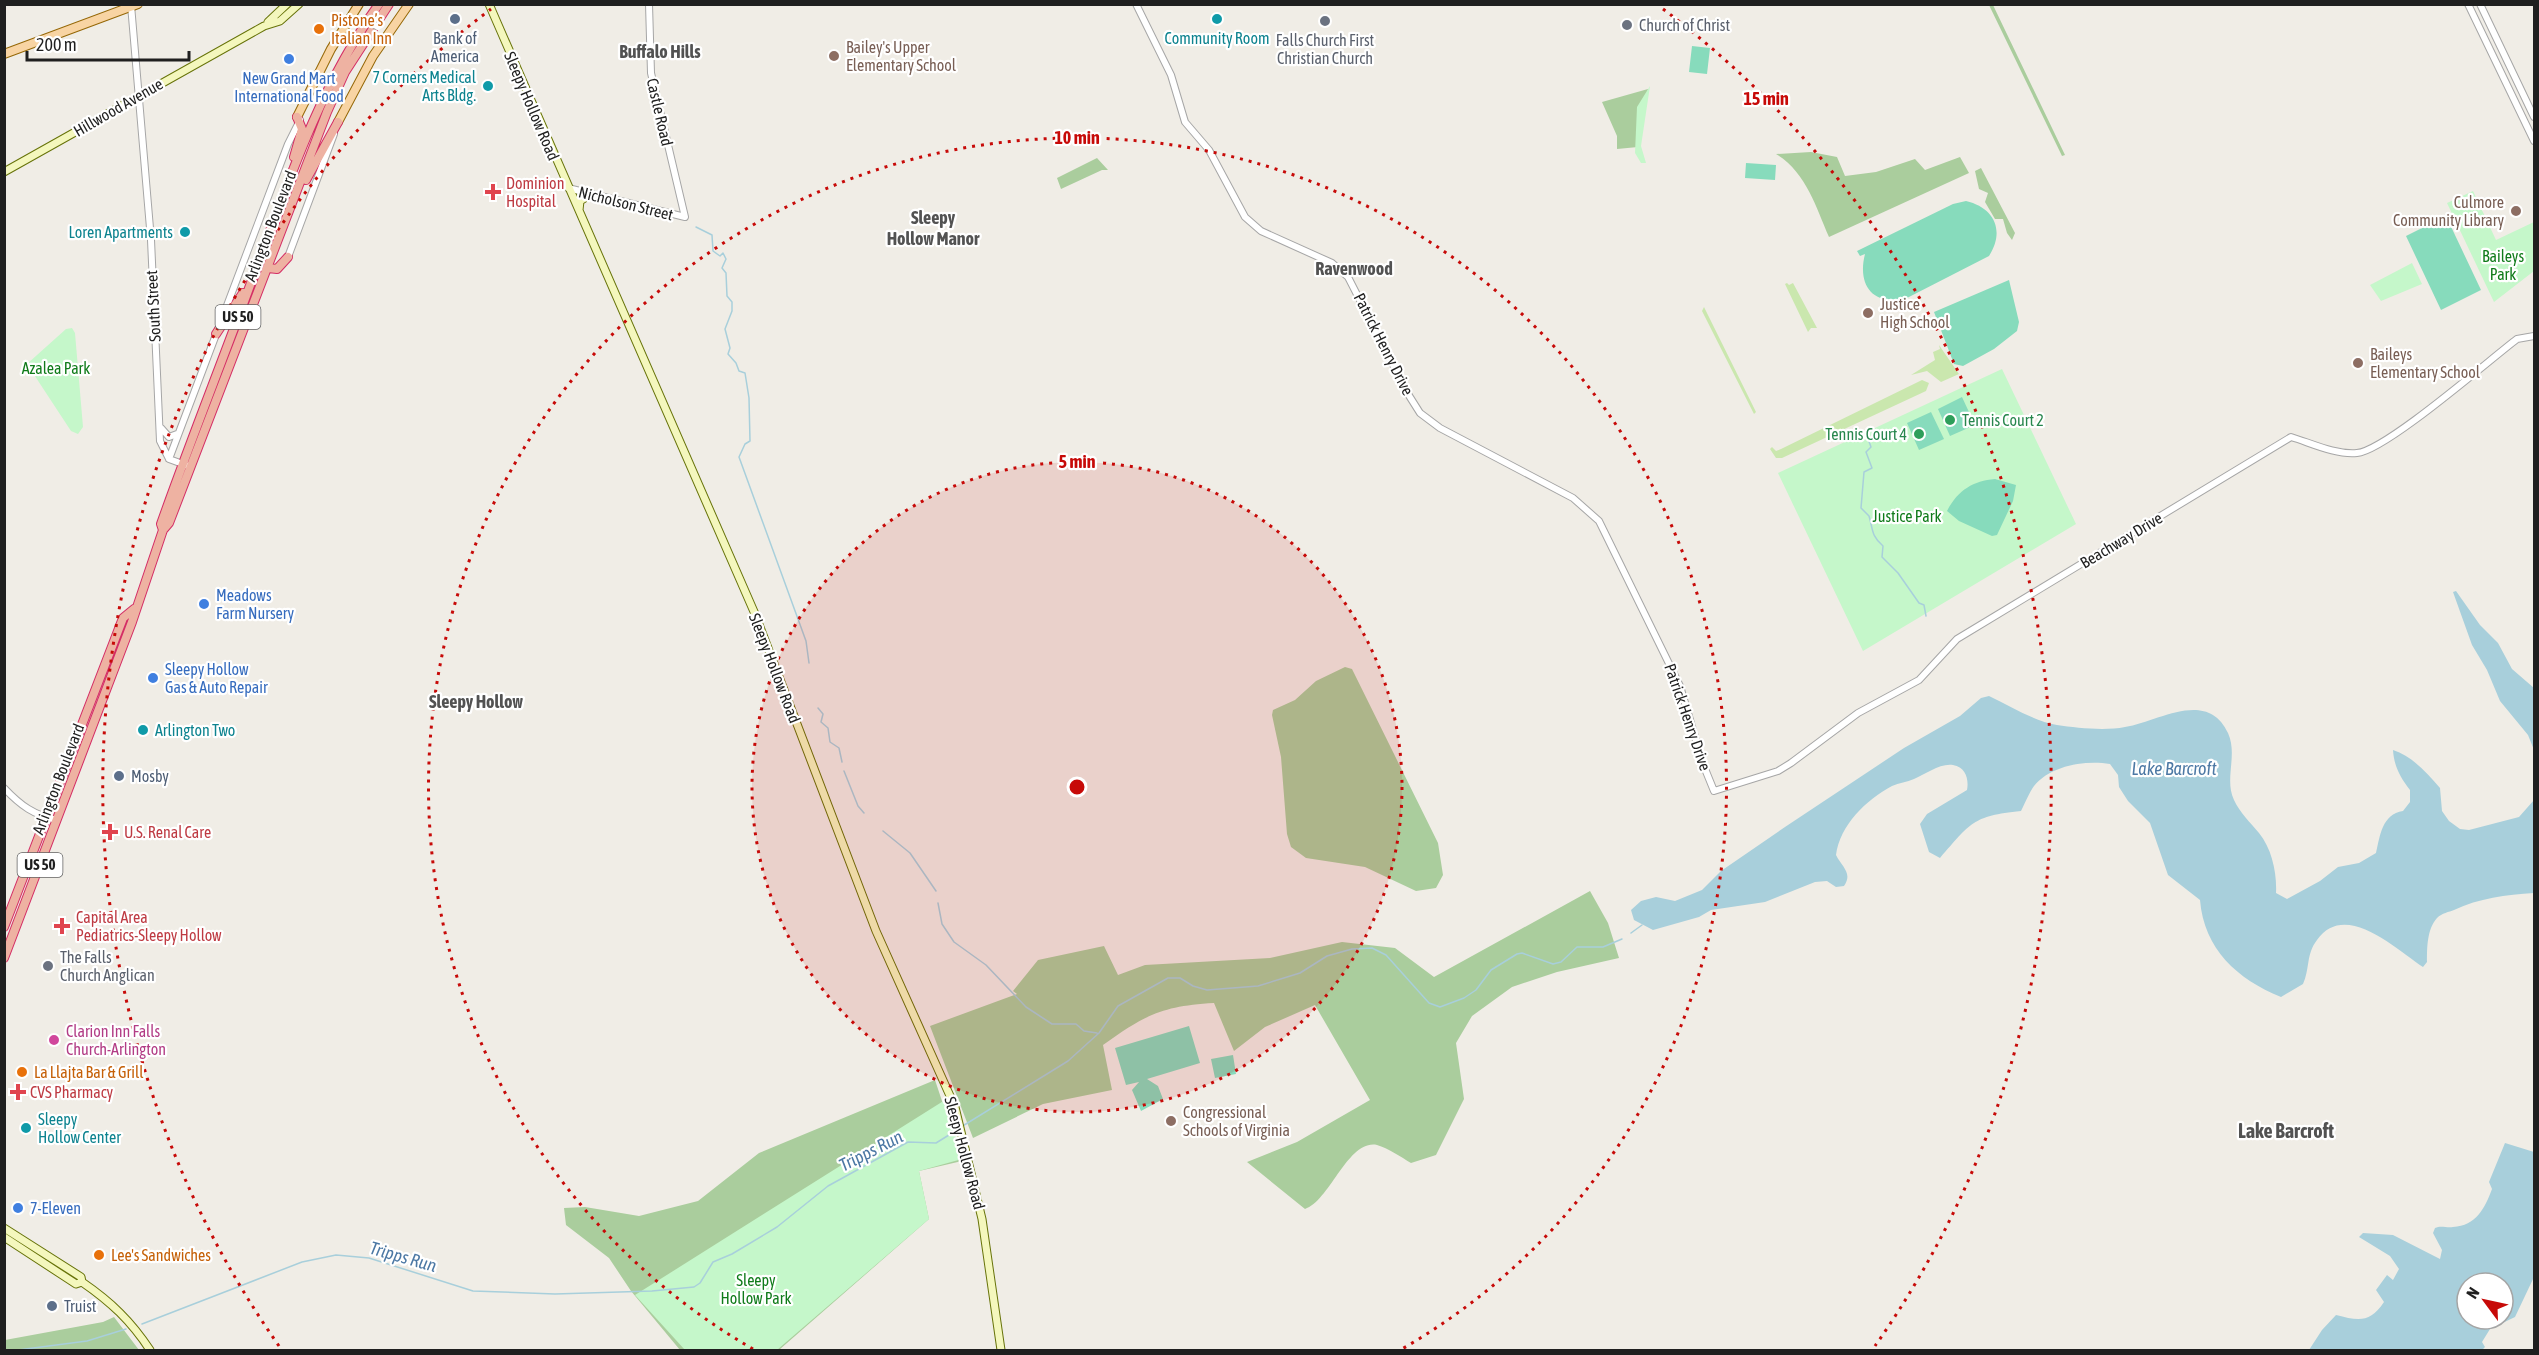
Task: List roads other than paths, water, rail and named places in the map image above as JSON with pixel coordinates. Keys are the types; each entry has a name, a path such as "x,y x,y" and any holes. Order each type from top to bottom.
{"highway":[{"name":"Arlington Boulevard","path":"163,530 161,524 182,464 291,177 338,68 379,4"},
{"name":"Arlington Boulevard","path":"4,958 132,622 134,609 163,530 169,523 345,72 389,4"},
{"path":"278,210 302,129 299,118"},
{"path":"291,211 338,122"},
{"path":"288,257 277,269 268,268 265,258 287,201 291,177"},
{"path":"216,334 252,279"},
{"name":"Arlington Boulevard","path":"4,927 123,618 134,609"}],"main road":[{"name":"Hillwood Avenue","path":"264,26 287,4"},
{"name":"Hillwood Avenue","path":"4,172 264,26 280,21 299,4"},
{"path":"299,118 330,49 359,4"},
{"path":"338,122 359,80 387,33 409,4"},
{"name":"Sleepy Hollow Road","path":"489,4 578,213 755,614 876,931 957,1112 982,1218 1001,1350"},
{"path":"4,54 133,5"},
{"path":"578,213 580,201 591,194"},
{"path":"4,1228 81,1277 82,1282 124,1314 150,1350"},
{"path":"4,1237 76,1284 82,1282"}],"street":[{"name":"Castle Road","path":"649,4 651,73 685,217"},
{"name":"Patrick Henry Drive","path":"1136,4 1171,75 1185,122 1209,150 1245,218 1261,231 1332,263 1348,277 1408,394 1430,422 1573,498 1599,521 1680,686 1703,764 1714,791"},
{"path":"2468,4 2535,141"},
{"path":"2480,4 2535,117"},
{"name":"South Street","path":"133,5 151,240 159,422 162,447 169,459"},
{"path":"354,12 387,33"},
{"path":"191,467 169,459 299,118"},
{"path":"288,257 338,122"},
{"name":"Nicholson Street","path":"568,188 685,217"},
{"name":"Beachway Drive","path":"1714,791 1785,767 1857,713 1919,680 1957,639 2291,437 2347,453 2370,450 2395,434 2517,339 2535,336"},
{"path":"159,422 166,436 172,437 180,431"},
{"path":"4,788 23,807 57,820"}],"water":[{"path":"2456,591 2480,625 2498,643 2512,669 2534,688 2534,750 2528,735 2500,701 2487,670 2472,645 2453,592"},
{"name":"Lake Barcroft","path":"1989,696 2039,720 2057,725 2100,729 2138,724 2181,711 2208,712 2219,720 2231,741 2230,784 2234,800 2264,839 2276,877 2276,893 2287,899 2320,881 2338,867 2359,863 2376,853 2386,821 2390,816 2403,811 2410,802 2410,790 2398,771 2393,750 2413,761 2440,788 2442,811 2449,821 2460,829 2469,830 2519,817 2534,800 2534,893 2483,900 2439,916 2429,933 2427,962 2423,967 2385,940 2356,926 2342,925 2328,929 2314,945 2303,984 2281,997 2265,990 2237,971 2216,947 2208,933 2200,900 2168,875 2150,823 2128,801 2119,787 2118,775 2110,764 2080,764 2050,773 2034,786 2021,811 1992,816 1974,823 1940,858 1929,852 1920,824 1927,814 1967,790 1967,778 1964,771 1957,766 1948,765 1892,786 1873,798 1856,814 1838,844 1836,855 1846,870 1847,877 1844,886 1836,887 1827,881 1815,882 1765,902 1711,910 1699,917 1653,930 1634,920 1631,910 1641,901 1656,897 1675,901 1702,890 1721,871 1785,827 1904,748 1960,716 1981,698"},
{"path":"2505,1143 2534,1152 2534,1277 2515,1317 2515,1271 2455,1271 2455,1331 2489,1331 2482,1342 2485,1347 2482,1350 2309,1350 2322,1330 2336,1315 2363,1319 2374,1314 2384,1302 2376,1290 2387,1275 2393,1280 2399,1269 2390,1256 2359,1237 2363,1233 2393,1235 2440,1259 2442,1250 2433,1233 2435,1228 2461,1226 2474,1220 2483,1209 2492,1189 2489,1182"}],"waterway":[{"path":"696,227 712,235 713,251 720,256 723,253 726,259 722,268 726,273 727,296 732,302 732,311 725,329 730,348 728,354 736,363 739,371 745,373 749,398 750,441 745,444 739,457 806,641 809,663"},
{"path":"1867,436 1871,447 1866,452 1872,468 1864,472 1861,508 1869,516 1874,536 1883,546 1882,557 1898,573 1919,603 1924,605 1926,616"},
{"path":"818,708 823,714 821,722 828,728 830,742 839,748 842,762"},
{"path":"844,771 858,806 864,813"},
{"path":"883,831 910,853 936,891"},
{"path":"938,903 942,924 954,942 986,965 1026,1007 1052,1024 1076,1024 1084,1031 1097,1033"},
{"path":"1631,933 1642,925"},
{"name":"Tripps Run","path":"961,1127 1068,1061 1099,1033 1118,1006 1168,978 1180,978 1193,986 1207,990 1258,986 1300,973 1327,956 1352,949 1372,948 1386,955 1429,1003 1440,1007 1464,998 1476,990 1491,970 1517,954 1522,953 1553,964 1561,962 1577,947 1603,947 1622,939"},
{"name":"Tripps Run","path":"142,1324 302,1262 336,1255 369,1258 473,1291 555,1294 652,1291 694,1287 700,1283 713,1262 732,1254 777,1227 828,1186 908,1142 936,1143 957,1130"},
{"name":"Tripps Run","path":"18,1350 87,1341 126,1329"}],"place":[{"name":"Bank of America","path":"455,19"},
{"name":"Community Room","path":"1217,19"},
{"name":"Falls Church First Christian Church","path":"1325,21"},
{"name":"Church of Christ","path":"1627,25"},
{"name":"Pistone’s Italian Inn","path":"319,29"},
{"name":"Bailey's Upper Elementary School","path":"834,56"},
{"name":"New Grand Mart International Food","path":"289,59"},
{"name":"7 Corners Medical Arts Bldg.","path":"488,86"},
{"name":"Dominion Hospital","path":"493,192"},
{"name":"Culmore Community Library","path":"2516,211"},
{"name":"Loren Apartments","path":"185,232"},
{"name":"Justice High School","path":"1868,313"},
{"name":"Baileys Elementary School","path":"2358,363"},
{"name":"Tennis Court 2","path":"1950,420"},
{"name":"Tennis Court 4","path":"1919,434"},
{"name":"Meadows Farm Nursery","path":"204,604"},
{"name":"Sleepy Hollow Gas & Auto Repair","path":"153,678"},
{"name":"Arlington Two","path":"143,730"},
{"name":"Mosby","path":"119,776"},
{"name":"U.S. Renal Care","path":"110,832"},
{"name":"Capital Area Pediatrics-Sleepy Hollow","path":"62,926"},
{"name":"The Falls Church Anglican","path":"48,966"},
{"name":"Clarion Inn Falls Church-Arlington","path":"54,1040"},
{"name":"La Llajta Bar & Grill","path":"22,1072"},
{"name":"CVS Pharmacy","path":"18,1092"},
{"name":"Congressional Schools of Virginia","path":"1171,1121"},
{"name":"Sleepy Hollow Center","path":"26,1128"},
{"name":"7-Eleven","path":"18,1208"},
{"name":"Lee's Sandwiches","path":"99,1255"},
{"name":"Truist","path":"52,1306"}],"district":[{"name":"Buffalo Hills","path":"660,52"},
{"name":"Sleepy Hollow Manor","path":"933,228"},
{"name":"Ravenwood","path":"1354,269"},
{"name":"Sleepy Hollow","path":"476,702"},
{"name":"Lake Barcroft","path":"2286,1131"}],"park label":[{"name":"Baileys Park","path":"2503,265"},
{"name":"Azalea Park","path":"56,368"},
{"name":"Justice Park","path":"1907,516"},
{"name":"Sleepy Hollow Park","path":"756,1289"}]}
